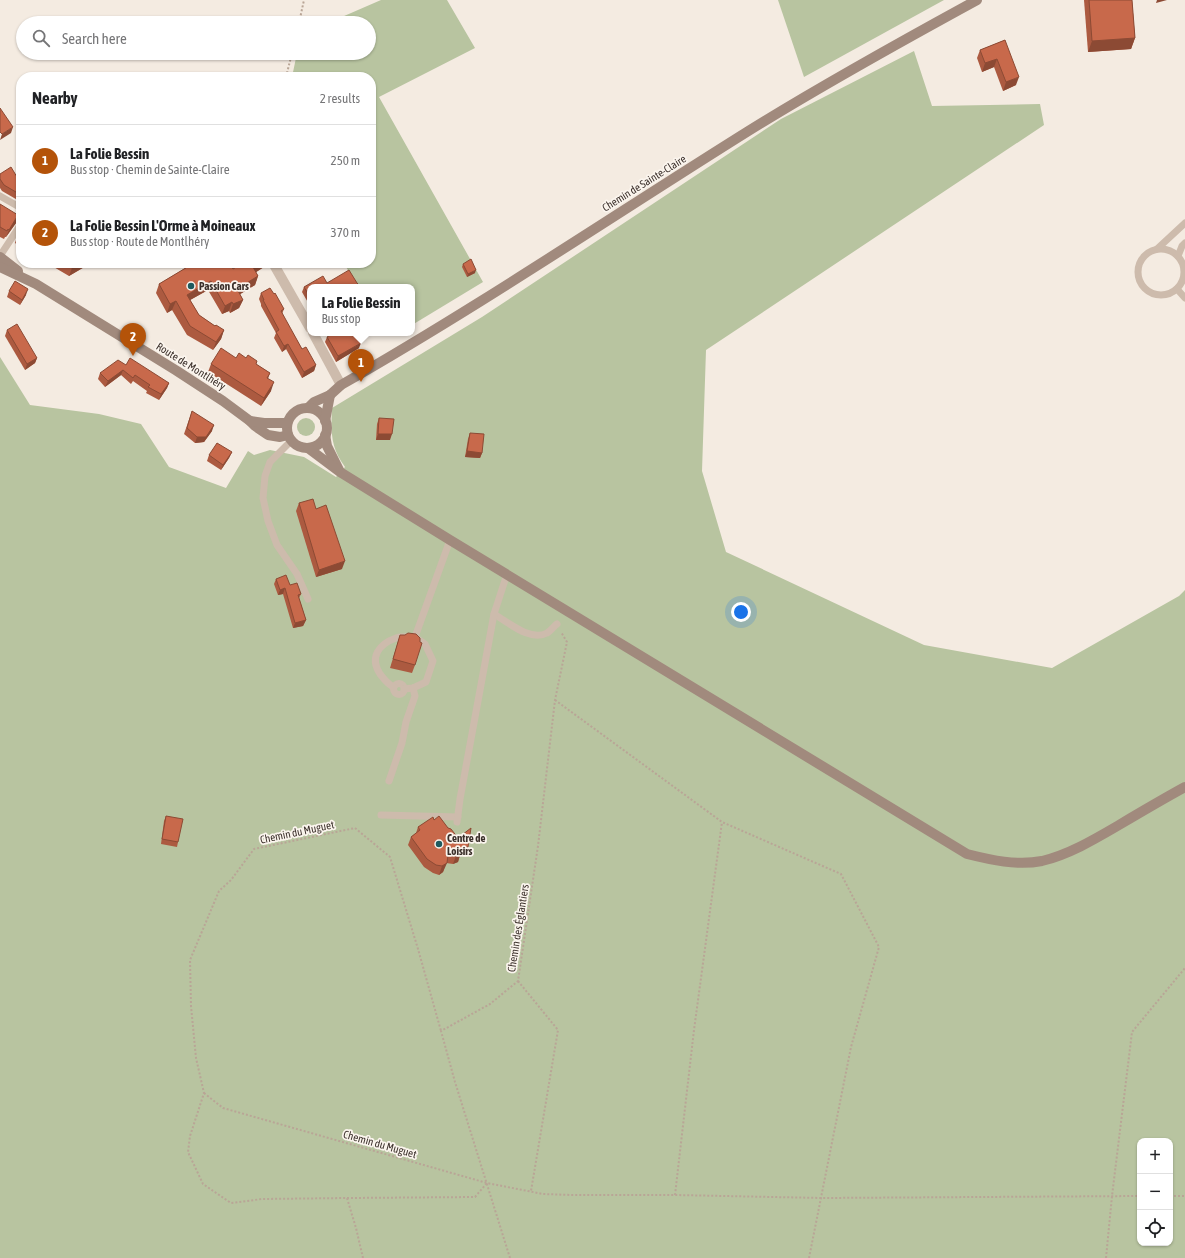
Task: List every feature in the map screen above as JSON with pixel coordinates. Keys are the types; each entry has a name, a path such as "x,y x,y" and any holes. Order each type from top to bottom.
{"main road":[{"name":"Chemin de Sainte-Claire","path":"308,408 314,402 330,395 341,385 438,328 751,129 875,55 977,0"},
{"name":"Route de Montlhéry","path":"0,256 36,284 223,401 268,435 280,438 290,438"},
{"name":"Route de Montlhéry","path":"0,267 36,284"},
{"path":"330,395 325,421 325,435 327,446 340,472"},
{"path":"325,421 318,412 308,408 297,411 287,423 290,438 301,448 308,448 318,444 325,435"},
{"path":"250,421 264,423 287,423"},
{"path":"308,448 340,472 450,540 967,854 995,861 1025,863 1042,861 1064,853 1094,839 1185,786"}],"street":[{"path":"275,268 307,323"},
{"path":"315,336 341,385"}],"lane":[{"path":"0,196 16,205"},
{"path":"1157,249 1172,251 1183,262 1185,269 1182,284 1171,294 1163,296 1148,292 1142,286 1138,271 1140,264 1144,257 1157,249 1185,223"},
{"path":"0,256 16,232"},
{"path":"1178,256 1182,246 1185,243"},
{"path":"1177,290 1185,298"},
{"path":"290,438 270,462 265,476 263,498 268,521 277,545 297,574 308,599"},
{"path":"415,637 450,540"},
{"path":"381,815 457,819 494,614 507,574"},
{"path":"494,614 530,634 540,635 547,632 557,624"},
{"path":"415,637 425,644 433,661 426,682 397,694 394,687 384,680 377,669 375,653 380,646 396,638 415,637"},
{"path":"389,781 402,743 406,722 415,696 413,688"}],"path":[{"path":"301,16 304,0"},
{"path":"287,72 290,60"},
{"name":"Chemin des Églantiers","path":"441,1031 490,1004 518,981 538,846 555,700 567,642 557,624"},
{"path":"555,700 722,822 841,874 879,947 852,1047 809,1258"},
{"path":"675,1195 694,1030 722,822"},
{"name":"Chemin du Muguet","path":"441,1031 390,857 355,828 254,849 231,880 219,891 190,960 191,1006 196,1058 204,1093 223,1108 487,1183 531,1192 571,1195 675,1195 822,1198 1137,1196"},
{"path":"1106,1258 1132,1032 1185,968"},
{"path":"518,981 558,1030 531,1192"},
{"path":"441,1031 510,1258"},
{"path":"204,1093 190,1136 188,1152 203,1184 231,1203 262,1199 475,1197 487,1183"},
{"path":"1173,1196 1185,1196"},
{"path":"347,1198 364,1258"}],"green space":[{"path":"381,0 447,0 475,48 379,97 483,282 415,323 415,284 355,284 347,268 376,268 376,72 293,72 296,60 376,60 376,16 344,16"},
{"path":"778,0 944,0 804,77"},
{"path":"914,51 932,106 1040,104 1044,125 706,350 702,471 726,552 924,645 1052,668 1179,596 1185,590 1185,1258 0,1258 0,357 30,405 99,414 141,424 169,467 226,488 248,451 254,455 270,450 304,457 336,477 345,467 336,453 332,439 332,408 482,317 781,119"},
{"path":"306,418 312,421 315,427 312,433 306,436 300,433 297,427 300,421"}],"building":[{"path":"1089,0 1132,0 1135,38 1092,41"},
{"path":"1005,40 1019,77 1006,82 997,59 985,63 980,50"},
{"path":"0,108 13,127 2,134 0,132"},
{"path":"11,167 16,175 16,192 4,185 0,179 0,174"},
{"path":"0,204 16,214 16,218 9,230 8,229 7,231 0,227"},
{"path":"471,259 476,270 468,274 463,264"},
{"path":"186,268 254,268 258,276 237,289 243,300 233,304 232,302 225,306 211,281 187,295 199,315 215,326 216,325 224,330 216,342 190,326 176,301 170,304 159,284"},
{"path":"349,270 358,284 309,284 323,276 327,283"},
{"path":"15,281 28,289 22,300 9,291"},
{"path":"307,285 307,292 304,287"},
{"path":"270,288 274,294 275,293 284,309 281,311 302,349 306,347 316,365 304,372 288,344 284,346 276,332 279,330 263,300 261,293"},
{"path":"17,324 37,358 27,364 7,330"},
{"path":"357,336 361,343 338,356 327,337"},
{"path":"221,348 236,358 239,353 246,358 248,355 257,361 256,364 270,373 267,378 274,382 264,398 211,364"},
{"path":"130,358 169,383 161,394 148,387 150,385 135,375 133,378 123,370 108,381 100,373 118,360 126,365"},
{"path":"192,411 214,425 206,437 197,437 187,428"},
{"path":"379,418 394,419 392,434 378,434"},
{"path":"470,433 484,434 482,453 467,451"},
{"path":"217,443 232,452 223,465 209,455"},
{"path":"313,499 316,509 326,505 345,561 319,570 299,503"},
{"path":"286,575 290,585 297,583 301,594 298,595 306,620 295,623 285,588 280,590 276,579"},
{"path":"408,633 416,634 422,643 415,665 393,659 400,635 405,635"},
{"path":"166,816 183,819 178,842 162,839"},
{"path":"439,816 458,838 471,828 468,847 462,847 461,854 456,856 448,855 447,863 442,866 436,865 427,859 411,837 420,830 418,827 433,817 434,820"}],"place":[{"name":"Passion Cars","path":"191,286"},
{"name":"La Folie Bessin L'Orme à Moineaux","path":"133,356"},
{"name":"La Folie Bessin","path":"361,382"},
{"name":"Centre de Loisirs","path":"439,844"}]}
